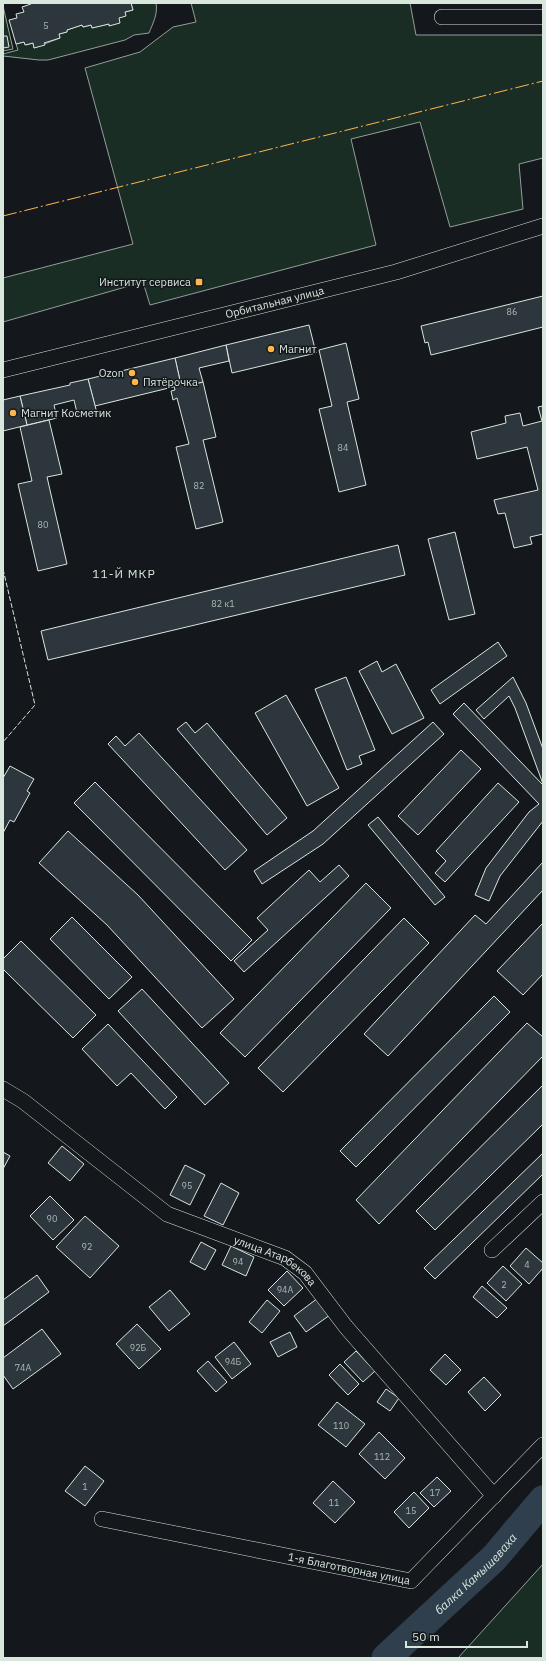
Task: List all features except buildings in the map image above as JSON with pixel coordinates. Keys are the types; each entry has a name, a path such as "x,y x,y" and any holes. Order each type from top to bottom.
{"street":[{"path":"442,17 543,17"},
{"name":"Орбитальная улица","path":"3,370 396,272 543,226"},
{"name":"улица Атарбекова","path":"3,1089 24,1101 167,1214 285,1258 305,1273 346,1327 494,1496"},
{"path":"492,1250 543,1202"},
{"name":"1-я Благотворная улица","path":"102,1518 411,1581 543,1445"}],"green space":[{"path":"131,3 156,3 156,15 149,33 134,35 125,40 48,60 3,56 3,54 18,50 16,44 24,42 26,45 33,43 34,48 60,38 59,34 82,25 83,27 91,25 92,28 109,24 110,26 125,12 133,10"},
{"path":"191,3 410,3 416,35 543,35 543,158 519,164 523,209 450,227 420,122 351,139 376,245 150,305 143,282 3,322 3,278 133,244 85,68 140,52 173,27 196,22"},
{"path":"3,6 13,49 3,51"},
{"path":"543,1564 543,1658 458,1658"}],"waterway":[{"name":"балка Камышеваха","path":"386,1658 494,1558 543,1500"}],"fence":[{"path":"3,569 35,705 3,742"}],"power":[{"path":"3,216 543,81"}],"place":[{"name":"Институт сервиса","path":"199,282"},
{"name":"Магнит","path":"271,349"},
{"name":"Ozon","path":"132,373"},
{"name":"Пятёрочка","path":"135,382"},
{"name":"Магнит Косметик","path":"13,413"}],"district":[{"name":"11-Й МКР","path":"124,573"}]}
